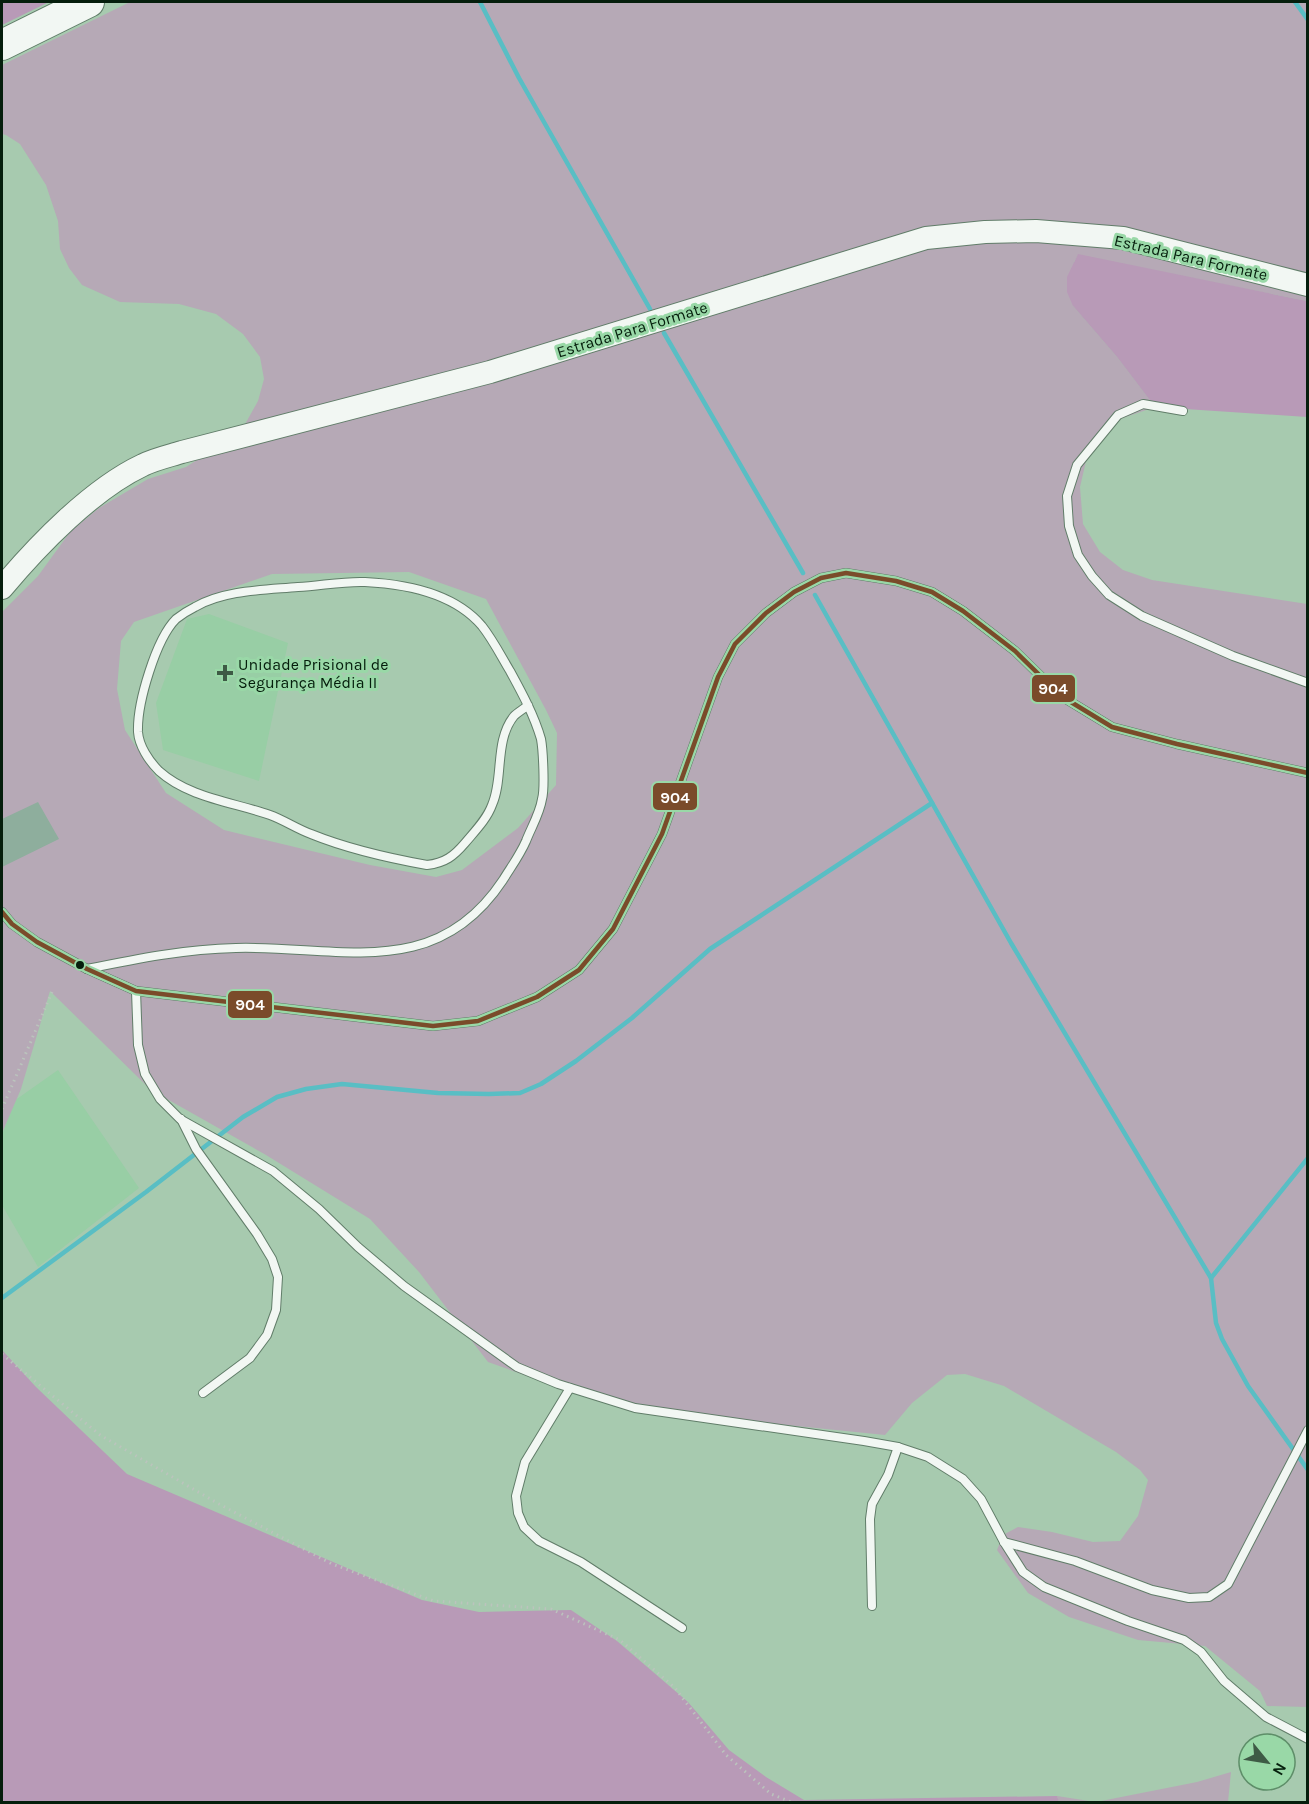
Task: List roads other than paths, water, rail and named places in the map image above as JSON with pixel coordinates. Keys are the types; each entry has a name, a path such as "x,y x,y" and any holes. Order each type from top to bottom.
{"highway":[{"path":"2,45 89,2"}],"street":[{"name":"Estrada Para Formate","path":"2,588 32,555 97,492 144,464 182,452 490,372 926,238 985,232 1036,231 1123,238 1308,285"}],"lane":[{"path":"1183,411 1143,404 1118,415 1077,465 1067,496 1069,526 1078,555 1109,595 1142,616 1233,656 1308,683"},
{"path":"2,912 12,924 37,942 87,969 136,991 433,1026 478,1021 537,998 579,970 613,928 662,834 711,695 735,644 766,613 794,592 820,578 846,573 896,581 932,592 963,611 1015,651 1061,696 1112,727 1308,773"},
{"path":"87,969 174,952 238,948 363,953 408,949 436,940 467,922 491,898 522,849 543,798 542,743 528,705 485,631 457,604 432,594 364,582 284,588 221,596 196,606 176,620 163,639 154,660 145,686 138,732 142,748 155,766 170,779 191,790 273,816 309,834 351,848 427,866 448,860 485,819 493,805 500,780 502,742 515,715 528,705"},
{"path":"136,991 138,1045 145,1074 160,1099 180,1119 273,1171 404,1286 517,1367 570,1388 635,1408 898,1447 928,1457 963,1479 981,1499 1023,1572 1044,1587 1128,1621 1184,1640 1201,1652 1224,1681 1266,1717 1308,1739"},
{"path":"180,1119 196,1149 257,1234 272,1259 278,1277 276,1310 267,1335 250,1358 203,1393"},
{"path":"570,1388 525,1462 516,1496 518,1513 524,1527 539,1541 581,1562 682,1628"},
{"path":"1004,1542 1075,1561 1152,1590 1189,1598 1209,1597 1228,1584 1308,1430"},
{"path":"872,1606 870,1519 872,1504 888,1475 898,1447"}],"waterway":[{"path":"480,2 519,78 650,309"},
{"path":"1295,2 1308,20"},
{"path":"664,333 803,573"},
{"path":"815,595 1011,943 1211,1278 1216,1323 1222,1339 1248,1386 1308,1470"},
{"path":"2,1298 243,1117 277,1097 306,1089 342,1084 438,1093 489,1094 520,1093 541,1084 576,1061 632,1018 710,949 932,803"},
{"path":"1211,1278 1308,1158"}],"place":[{"name":"Unidade Prisional de Segurança Média II","path":"225,673"}]}
